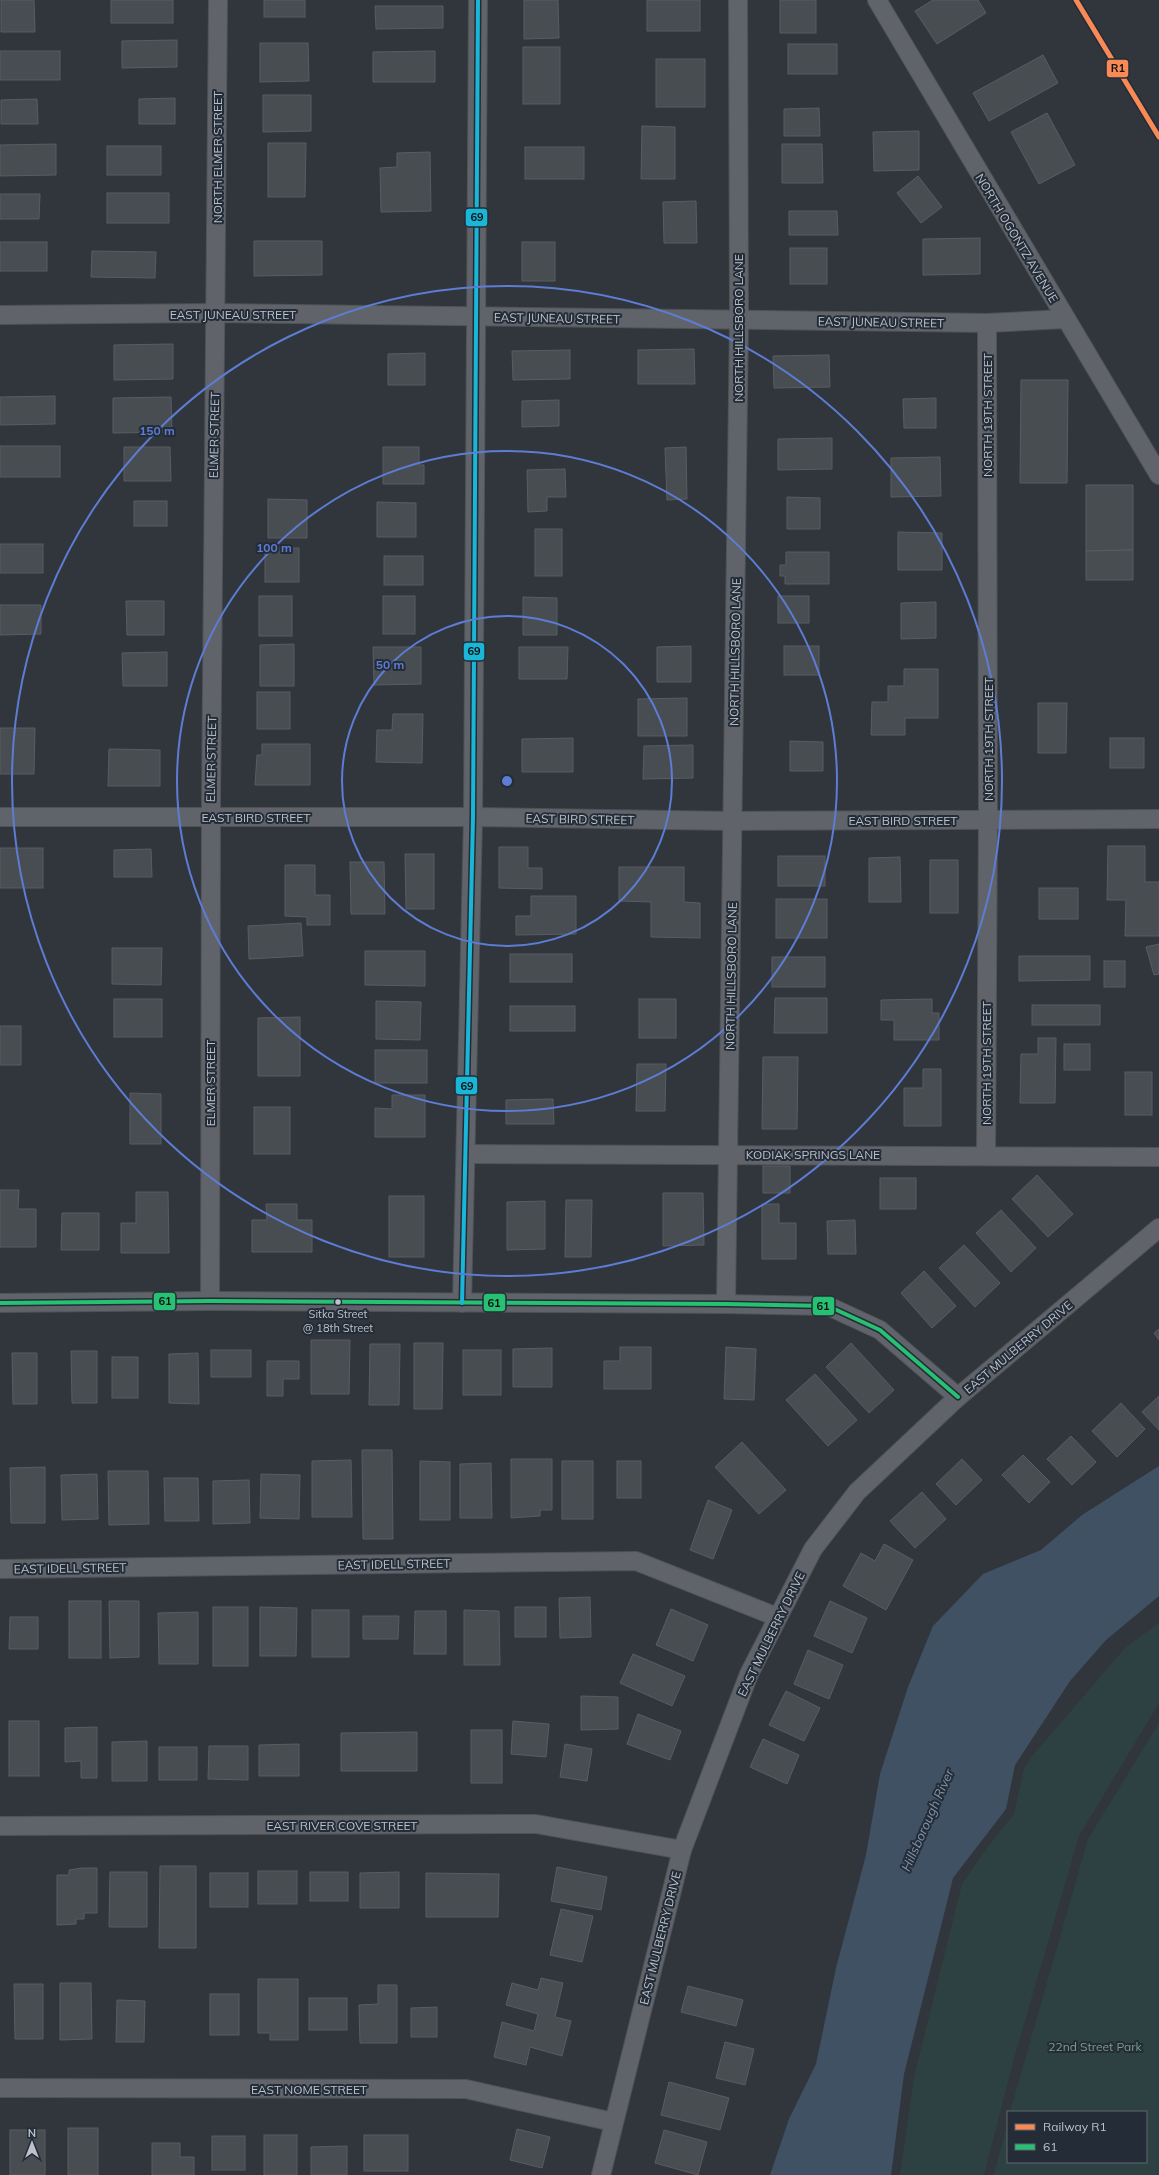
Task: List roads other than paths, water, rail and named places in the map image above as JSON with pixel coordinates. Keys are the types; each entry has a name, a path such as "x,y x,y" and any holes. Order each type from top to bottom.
{"street":[{"name":"NORTH ELMER STREET","path":"215,313 218,0"},
{"path":"462,1303 472,817 478,0"},
{"name":"NORTH HILLSBORO LANE","path":"726,1304 739,320 738,0"},
{"name":"NORTH OGONTZ AVENUE","path":"877,0 1159,475"},
{"name":"EAST JUNEAU STREET","path":"0,315 215,313 987,323 1066,319"},
{"name":"ELMER STREET","path":"210,1301 211,816 215,313"},
{"name":"NORTH 19TH STREET","path":"986,1155 988,819 987,323"},
{"name":"EAST BIRD STREET","path":"0,817 472,817 733,821 1159,819"},
{"name":"KODIAK SPRINGS LANE","path":"466,1154 986,1155 1159,1157"},
{"name":"EAST MULBERRY DRIVE","path":"601,2175 682,1850 749,1674 813,1549 857,1492 958,1397 1159,1228"},
{"path":"0,1303 210,1301 828,1306 880,1330 958,1397"},
{"name":"EAST IDELL STREET","path":"0,1569 636,1561 777,1617"},
{"name":"EAST RIVER COVE STREET","path":"0,1826 536,1824 682,1850"},
{"name":"EAST NOME STREET","path":"0,2088 466,2089 614,2122"}],"water":[{"name":"Hillsborough River","path":"1159,1466 1159,1596 1106,1640 1070,1681 1015,1765 1006,1809 953,1878 904,2074 891,2175 770,2175 789,2119 816,2064 836,1968 866,1855 880,1774 908,1687 933,1626 983,1574 1041,1550 1082,1515"}],"rail line":[{"name":"R1","path":"1076,0 1159,137"}],"place":[{"name":"Sitka Street @ 18th Street","path":"338,1302"}],"park label":[{"name":"22nd Street Park","path":"1095,2046"}]}
